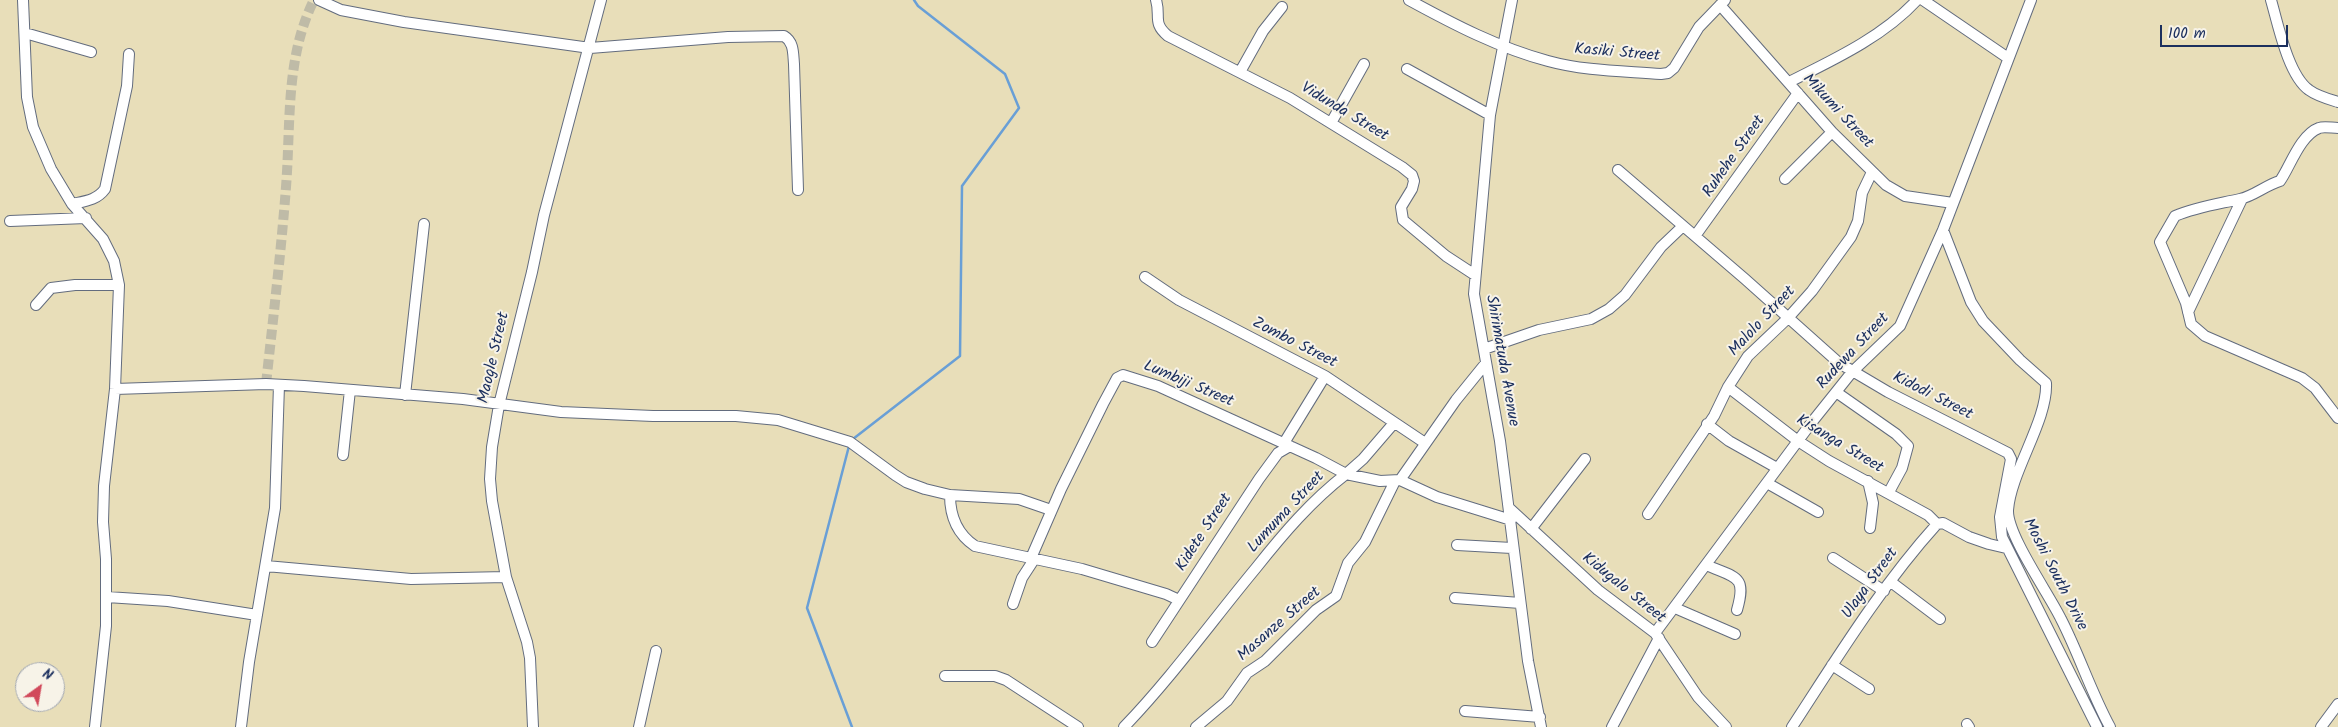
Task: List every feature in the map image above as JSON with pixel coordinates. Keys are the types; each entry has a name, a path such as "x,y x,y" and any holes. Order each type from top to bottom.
{"street":[{"path":"23,0 27,96 33,127 51,170 72,204 103,239 114,261 119,285 115,389 104,486 107,598 95,727"},
{"path":"319,0 341,10 404,22 590,48 752,36 774,35 788,39 792,45 794,64 798,190"},
{"name":"Maogle Street","path":"533,727 530,658 527,642 506,577 492,501 490,479 498,405 532,272 557,162 590,48 601,0"},
{"name":"Vidunda Street","path":"1156,0 1157,21 1168,36 1290,98 1383,154 1412,175 1414,181 1412,189 1401,207 1402,220 1446,256 1475,276"},
{"path":"1409,0 1480,37 1502,45"},
{"name":"Shirimatuda Avenue","path":"1512,0 1490,115 1474,294 1511,520 1512,548 1528,661 1540,722"},
{"path":"1789,82 1876,34 1893,22 1917,0"},
{"path":"1923,0 2008,58"},
{"name":"Rudewa Street","path":"1612,727 1657,635 1675,608 1777,468 1836,392 1852,372 1900,326 1943,230 2031,0"},
{"path":"2271,0 2298,79 2310,92 2338,102"},
{"name":"Kasiki Street","path":"1502,45 1565,65 1661,74 1668,73 1685,52 1699,27 1723,2"},
{"name":"Mikumi Street","path":"1723,2 1798,94 1872,172 1895,192 1905,196 1953,203"},
{"path":"1240,72 1263,31 1282,7"},
{"path":"25,33 92,52"},
{"path":"72,204 100,196 105,189 127,86 129,54"},
{"path":"1331,123 1364,64"},
{"path":"1407,69 1490,115"},
{"name":"Ruhehe Street","path":"1695,236 1798,94"},
{"path":"2338,128 2325,127 2314,131 2294,155 2280,182 2270,184 2242,199 2183,212 2175,216 2164,231 2160,242 2160,246 2170,262 2191,324 2205,336 2302,378 2316,388 2338,418"},
{"path":"1785,179 1832,132"},
{"name":"Kidodi Street","path":"1618,170 1821,348 1852,372 2008,453 2011,459 2000,517 2002,537 2097,727"},
{"name":"Malolo Street","path":"1648,514 1708,424 1728,387 1748,356 1788,318 1829,270 1851,237 1858,221 1862,193 1872,172"},
{"path":"2188,312 2242,199"},
{"path":"10,221 86,218"},
{"path":"405,394 424,224"},
{"path":"1484,349 1539,330 1591,319 1609,309 1625,295 1661,247 1683,226"},
{"name":"Moshi South Drive","path":"1943,230 1971,302 1983,321 2020,360 2046,383 2040,413 2011,496 2008,511 2010,524 2018,543 2062,620 2110,727"},
{"name":"Zombo Street","path":"1146,277 1179,300 1325,376 1425,443"},
{"path":"36,305 50,288 75,285 119,285"},
{"path":"1486,363 1472,378 1398,480 1438,497 1511,520"},
{"name":"Lumbiji Street","path":"1014,604 1022,578 1033,558 1051,510 1113,385 1117,378 1123,375 1158,386 1346,474"},
{"name":"Kidete Street","path":"1152,642 1259,479 1278,453 1287,445 1325,376"},
{"path":"115,389 279,385 405,394 498,405 615,415 736,416 778,420 850,442 906,482 950,495 1019,499 1051,510"},
{"path":"241,727 274,508 279,385"},
{"name":"Kisanga Street","path":"1728,387 1798,441 1928,515 1937,524"},
{"path":"343,455 350,390"},
{"path":"1836,392 1896,434 1908,446 1902,468 1889,492"},
{"path":"1346,474 1364,459 1394,422"},
{"path":"1708,424 1730,440 1777,468"},
{"path":"1531,529 1585,459"},
{"name":"Lumuma Street","path":"1124,727 1182,660 1297,520 1321,494 1346,474 1380,481 1398,480"},
{"name":"Masanze Street","path":"1196,727 1227,701 1247,673 1265,661 1316,610 1336,596 1348,563 1365,542 1398,480"},
{"path":"1868,481 1873,503 1870,528"},
{"path":"1767,483 1818,512"},
{"path":"950,495 952,517 968,541 986,549 1088,571 1166,594 1179,600"},
{"name":"Kidugalo Street","path":"1509,508 1598,590 1657,635 1698,697 1726,727"},
{"path":"1937,524 1944,523 1976,539 2006,548"},
{"name":"Ulaya Street","path":"1792,727 1832,665 1884,591 1937,524"},
{"path":"1457,545 1512,548"},
{"path":"1834,558 1884,591"},
{"path":"1706,565 1732,576 1741,584 1742,592 1737,610"},
{"path":"266,566 411,579 506,577"},
{"path":"1891,582 1940,618"},
{"path":"107,598 168,601 257,615"},
{"path":"1455,598 1520,603"},
{"path":"1675,608 1735,634"},
{"path":"639,727 656,651"},
{"path":"1832,665 1869,689"},
{"path":"945,676 995,676 1006,680 1078,727"},
{"path":"2321,727 2338,704"},
{"path":"1465,711 1540,722"}],"waterway":[{"path":"853,439 960,356 962,186 1019,108 1005,74 918,6 914,0"},
{"path":"849,446 807,608 852,727"}],"tunnel":[{"path":"266,384 284,212 291,92 298,45 314,0"}]}
